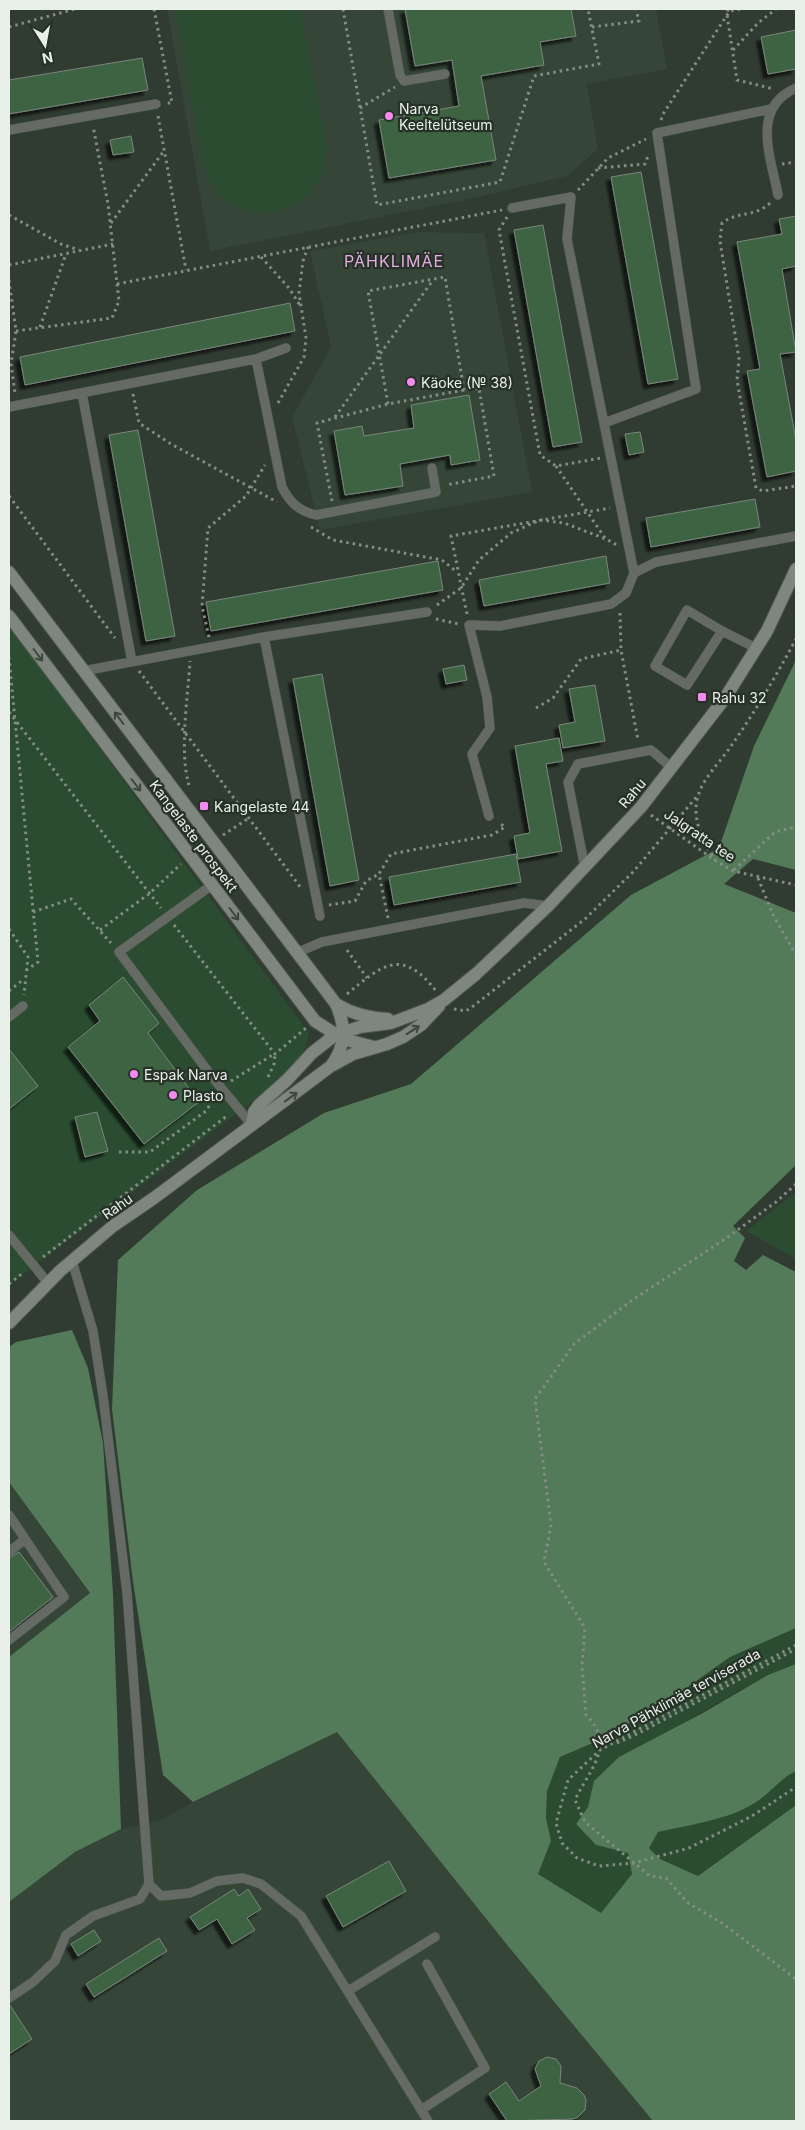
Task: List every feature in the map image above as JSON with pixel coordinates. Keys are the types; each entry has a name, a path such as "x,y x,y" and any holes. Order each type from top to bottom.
{"main road":[{"name":"Rahu","path":"252,1126 254,1112 259,1105 287,1080 312,1053 340,1035 360,1026 379,1026 428,1009 444,1000 476,974 548,906 640,807 725,698 766,631 796,569"},
{"name":"Kangelaste prospekt","path":"9,572 336,1004"},
{"name":"Kangelaste prospekt","path":"9,616 315,1021 340,1035 374,1047"},
{"name":"Rahu","path":"9,1323 72,1260 113,1226 154,1198 331,1066 353,1054 387,1044 421,1024 435,1012 444,1000"},
{"path":"336,1004 348,1012 361,1015 387,1019 403,1018"},
{"path":"331,1066 339,1056 340,1014 336,1004"},
{"path":"312,1053 317,1036 315,1021"}],"lane":[{"path":"388,9 400,75 404,81 445,74"},
{"path":"778,195 766,127 771,109 787,92 796,88"},
{"path":"9,130 156,104"},
{"path":"604,423 696,389 657,133 771,109"},
{"path":"490,816 472,754 490,728 487,697 469,625 500,626 612,604 626,593 634,573 567,238 571,197 512,208"},
{"path":"12,406 256,359 286,348"},
{"path":"256,359 282,487 287,498 294,506 305,513 316,515 335,512 436,492 432,468"},
{"path":"82,393 132,662"},
{"path":"634,573 656,562 796,536"},
{"path":"722,631 687,685 655,666 687,610 722,631 756,648"},
{"path":"83,671 264,637 427,612"},
{"path":"264,637 319,912"},
{"path":"585,868 568,782 578,764 652,750 672,768"},
{"path":"212,885 119,952 221,1088 252,1126"},
{"path":"296,953 322,942 339,938 524,903 548,906"},
{"path":"9,1017 23,1006"},
{"path":"9,1235 48,1284"},
{"path":"9,1998 33,1982 55,1961 66,1935 93,1916 140,1899 149,1884 127,1593 103,1396 93,1331 72,1260"},
{"path":"9,1515 64,1597 9,1640"},
{"path":"9,1552 25,1539"},
{"path":"149,1884 161,1896 190,1893 217,1881 243,1878 261,1884 301,1916 428,2121"},
{"path":"348,1991 435,1937"},
{"path":"421,2110 485,2068 427,1964"}],"path":[{"path":"9,27 75,9"},
{"path":"154,9 172,103 156,104 186,270"},
{"path":"343,9 377,205 500,182 534,76 599,64 588,9"},
{"path":"592,27 639,21 636,9"},
{"path":"728,9 727,15 737,80 787,92"},
{"path":"598,168 645,164 663,114 727,15 733,10 743,9"},
{"path":"733,50 758,23 776,9"},
{"path":"360,108 404,81"},
{"path":"16,331 112,318 119,301 110,224 91,115"},
{"path":"571,197 608,158 657,133"},
{"path":"110,224 164,151"},
{"path":"778,195 762,211 731,216 722,223 720,241 739,359 737,380 756,488 763,492 796,486"},
{"path":"117,284 512,208"},
{"path":"512,208 499,230 540,455 556,466 606,539"},
{"path":"9,215 62,244 79,251"},
{"path":"9,265 113,244"},
{"path":"268,419 304,357 306,338 299,293 303,261 308,247"},
{"path":"40,327 67,253"},
{"path":"261,256 289,288 302,309"},
{"path":"388,404 368,291 445,277 464,390"},
{"path":"335,418 434,279"},
{"path":"9,280 16,331 11,364 12,406"},
{"path":"131,383 139,423 171,444 251,489 278,503 294,506"},
{"path":"335,512 317,423 388,404 479,388 494,476 435,487"},
{"path":"211,647 202,606 208,528 246,496 263,471 273,446"},
{"path":"556,466 610,456"},
{"path":"9,496 115,639"},
{"path":"620,506 588,512 540,520 451,536 461,588 469,625 436,620 427,612 461,588 479,560 511,533 540,520 564,523 606,539 631,558"},
{"path":"305,513 312,528 333,540 442,560 458,573"},
{"path":"620,598 621,650 640,753"},
{"path":"336,1004 379,968 389,965 404,965 426,977 444,1000 454,1009 460,1011 472,1007 585,919 633,872 699,794 761,701 796,639"},
{"path":"536,708 553,698 581,659 621,650"},
{"path":"190,651 186,734 187,777 190,787"},
{"path":"9,657 38,962 26,970"},
{"path":"132,662 304,892"},
{"path":"9,712 275,1054 274,1064 265,1082"},
{"path":"699,794 697,818 701,834 705,845 716,861"},
{"name":"Jalgratta tee","path":"640,807 733,871 796,885"},
{"path":"319,912 354,901 366,881 379,874 391,854 492,835 504,827 490,816"},
{"path":"212,842 249,818"},
{"path":"733,871 775,832 796,827"},
{"path":"100,930 150,893 191,856"},
{"path":"379,874 390,929"},
{"path":"758,878 773,915 796,955"},
{"path":"33,912 71,899 119,952"},
{"path":"9,929 28,957 23,1006"},
{"path":"339,938 367,978"},
{"path":"9,991 25,979"},
{"path":"119,1152 150,1152 206,1111 221,1088 275,1054 315,1021"},
{"path":"9,1284 237,1107"},
{"path":"796,1184 776,1202 728,1237 631,1301 574,1344 535,1399 551,1525 544,1562 585,1628 582,1665 586,1715 597,1725 600,1750 598,1761 582,1784 575,1800 584,1822 650,1876 666,1878 688,1903 722,1923 796,1979"},
{"name":"Narva Pähklimäe terviserada","path":"796,1645 600,1750 568,1780 556,1823 562,1843 577,1858 599,1866 634,1863 689,1848 752,1816 796,1787"},
{"path":"600,1750 639,1734 796,1649"}],"shaded area":[{"name":"Narva Keeltelütseum","path":"167,9 656,9 667,69 587,84 598,149 567,176 469,199 210,251"},
{"name":"Käoke (№ 38)","path":"418,232 484,233 532,492 320,530 292,417 331,347 310,251"},
{"path":"9,1482 90,1594 9,1657"},
{"path":"337,1731 654,2121 9,2121 9,1902 75,1852 121,1829 161,1820 193,1802"}],"green space":[{"path":"176,9 300,9 327,147 324,166 317,184 308,195 297,203 285,209 272,212 246,210 222,197 213,186 203,163"},
{"path":"9,625 309,1033 302,1058 268,1090 9,1285"},
{"path":"796,660 796,870 753,859 724,884 796,913 796,1165 733,1226 745,1238 734,1261 746,1270 763,1255 796,1272 796,1628 730,1657 668,1701 602,1739 560,1757 547,1791 546,1818 551,1841 538,1874 601,1913 632,1874 628,1853 596,1845 576,1824 588,1807 594,1781 619,1757 701,1714 768,1675 796,1664 796,1771 743,1810 707,1821 658,1832 649,1848 660,1859 698,1876 796,1805 796,2121 653,2121 508,1946 337,1732 193,1802 163,1775 133,1582 112,1409 118,1260 197,1190 324,1113 411,1084 631,895 719,848 754,746"},
{"path":"796,1192 796,1259 746,1231"},
{"path":"72,1330 88,1368 103,1443 113,1594 121,1829 75,1852 9,1902 9,1657 90,1593 9,1482 9,1347 16,1342"},
{"path":"796,1628 796,1664 743,1688 692,1718 594,1781 588,1807 576,1824 596,1845 628,1853 632,1874 601,1914 538,1874 551,1841 546,1818 547,1791 560,1757 602,1739 668,1701 730,1657"},
{"path":"796,1771 796,1805 698,1876 660,1859 649,1848 658,1832 711,1820 753,1804 784,1777"}],"building":[{"name":"Narva Keeltelütseum","path":"405,9 571,9 576,36 540,42 544,65 481,76 496,160 389,178 379,120 459,106 452,60 415,66"},
{"path":"796,30 796,69 768,74 761,37"},
{"path":"142,58 148,90 9,114 9,80"},
{"path":"131,136 134,152 113,155 110,140"},
{"path":"641,172 678,379 648,384 611,177"},
{"path":"796,216 796,266 782,269 796,352 780,354 796,440 796,471 767,477 747,371 760,369 737,242 782,234 779,219"},
{"path":"543,225 582,442 553,447 514,230"},
{"path":"290,303 295,331 25,385 20,357"},
{"path":"469,395 480,460 451,465 450,455 400,464 403,486 345,495 334,431 362,426 364,436 414,428 411,405"},
{"path":"138,430 175,636 146,641 109,435"},
{"path":"640,432 644,452 629,455 625,434"},
{"path":"755,499 760,527 651,547 646,518"},
{"path":"606,556 610,583 484,606 479,580"},
{"path":"438,561 443,590 211,631 206,602"},
{"path":"464,665 467,680 446,684 443,669"},
{"path":"322,674 359,880 330,886 293,679"},
{"path":"595,685 605,741 563,748 559,725 575,722 569,689"},
{"path":"559,738 563,761 546,764 562,851 518,859 514,836 530,833 515,746"},
{"path":"516,854 521,882 394,905 389,877"},
{"name":"Espak Narva","path":"123,977 159,1023 148,1033 199,1102 144,1144 68,1047 100,1021 89,1005"},
{"path":"9,1049 38,1086 9,1109"},
{"path":"97,1112 108,1151 85,1157 75,1117"},
{"path":"19,1552 53,1597 9,1632 9,1558"},
{"path":"389,1861 406,1891 343,1927 326,1896"},
{"path":"234,1889 239,1896 248,1889 261,1909 247,1918 255,1930 232,1944 217,1919 199,1930 190,1917"},
{"path":"94,1930 101,1941 78,1956 71,1944"},
{"path":"159,1938 167,1951 94,1997 86,1984"},
{"path":"9,2004 32,2039 9,2054"},
{"path":"547,2057 556,2059 561,2066 560,2083 577,2088 584,2095 586,2100 585,2110 573,2119 507,2121 489,2094 506,2082 519,2101 541,2086 535,2069 539,2061"}],"place":[{"name":"Narva Keeltelütseum","path":"389,116"},
{"name":"Käoke (№ 38)","path":"411,382"},
{"name":"Rahu 32","path":"702,697"},
{"name":"Kangelaste 44","path":"204,806"},
{"name":"Espak Narva","path":"134,1074"},
{"name":"Plasto","path":"173,1095"}],"district":[{"name":"PÄHKLIMÄE","path":"394,261"}]}
